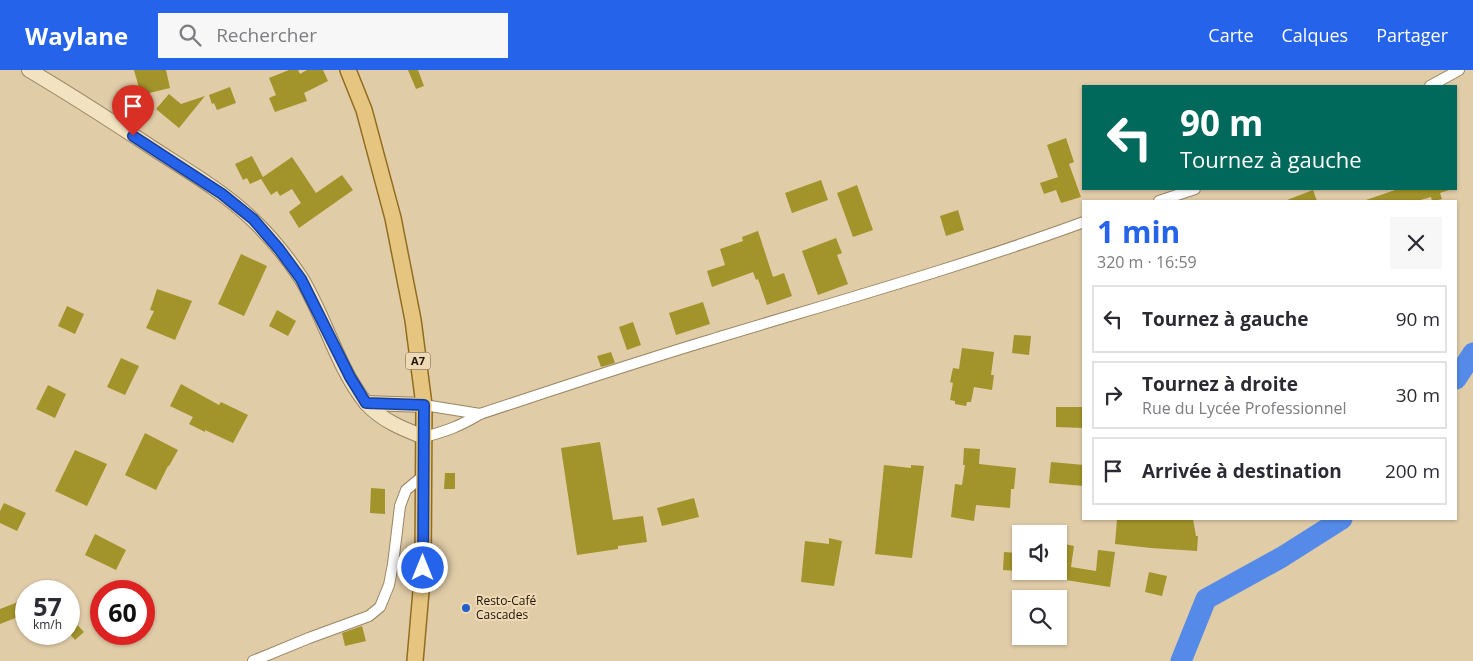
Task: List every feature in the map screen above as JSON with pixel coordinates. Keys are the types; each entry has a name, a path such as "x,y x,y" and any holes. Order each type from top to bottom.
{"main road":[{"path":"29,70 222,194 253,219 279,249 301,279 350,377 366,403 383,418 424,436"},
{"name":"A7","path":"348,70 364,110 394,218 413,320 424,405 423,568 414,661"},
{"path":"366,403 424,405"}],"street":[{"path":"1432,85 1458,70"},
{"path":"1162,200 1193,190"},
{"path":"424,436 444,432 462,425 480,414 1022,244 1082,223"},
{"path":"424,405 480,414"},
{"path":"253,661 369,616 380,607 390,585 400,506 406,490 423,476"}],"building":[{"path":"134,70 166,70 170,88 141,95"},
{"path":"289,70 298,70 300,74 307,70 323,70 328,81 304,93 307,101 275,112 269,98 276,95 269,78"},
{"path":"408,70 418,70 424,86 416,89"},
{"path":"230,87 236,103 217,110 214,103 212,104 209,95"},
{"path":"169,94 181,104 205,96 179,128 156,109"},
{"path":"1066,138 1074,162 1069,164 1081,197 1061,203 1056,190 1044,194 1040,183 1058,177 1047,145"},
{"path":"252,156 263,177 292,157 316,193 342,175 353,190 299,228 289,212 301,203 292,189 280,196 277,191 271,195 261,179 250,184 247,178 243,180 235,164"},
{"path":"821,180 828,200 792,213 785,193"},
{"path":"857,185 873,230 853,237 837,193"},
{"path":"1313,190 1317,200 1287,200"},
{"path":"1395,190 1449,190 1440,193 1442,199 1438,200 1432,200 1431,197 1420,200 1366,200"},
{"path":"958,210 964,230 946,236 940,216"},
{"path":"758,231 773,277 784,273 792,296 767,305 758,279 756,280 753,272 712,287 707,271 725,265 720,249 743,241 742,237"},
{"path":"836,238 842,253 837,255 848,284 818,295 802,251"},
{"path":"241,254 267,266 244,316 218,304"},
{"path":"157,289 192,301 175,340 146,328 154,311 150,310"},
{"path":"703,302 710,324 676,335 669,313"},
{"path":"67,306 84,314 75,334 58,326"},
{"path":"277,310 296,321 288,336 269,326"},
{"path":"633,322 641,345 627,350 619,327"},
{"path":"1014,335 1031,336 1029,355 1012,353"},
{"path":"962,348 994,352 991,375 994,375 992,390 974,387 971,402 967,402 966,406 955,404 955,401 950,400 953,383 950,382 953,368 959,369"},
{"path":"611,352 615,363 601,367 597,356"},
{"path":"121,358 139,366 125,395 107,387"},
{"path":"181,384 219,405 221,402 248,415 233,443 189,424 193,417 170,406"},
{"path":"48,385 66,394 55,418 36,409"},
{"path":"1056,407 1082,407 1082,428 1056,427"},
{"path":"145,433 178,450 156,490 125,475"},
{"path":"600,442 613,520 643,516 647,542 618,546 618,549 577,555 561,448"},
{"path":"964,448 980,449 979,464 1016,468 1014,489 1011,489 1010,508 976,505 974,521 951,517 955,484 962,485 965,465 963,465"},
{"path":"75,450 107,464 87,506 55,491"},
{"path":"1051,462 1082,465 1082,486 1049,483"},
{"path":"884,465 911,468 911,465 924,466 912,558 875,554"},
{"path":"445,473 455,473 455,489 444,489"},
{"path":"371,488 385,489 385,514 370,513"},
{"path":"694,498 699,517 662,526 657,508"},
{"path":"4,503 26,513 17,531 0,523 0,511"},
{"path":"1117,520 1193,520 1196,536 1198,536 1197,551 1115,544"},
{"path":"95,534 126,550 116,570 85,555"},
{"path":"829,538 842,541 834,586 801,582 805,541 829,544"},
{"path":"1067,545 1074,546 1071,567 1096,571 1098,550 1115,552 1110,587 1065,580 1067,580"},
{"path":"1004,552 1012,552 1012,571 1003,570"},
{"path":"1149,572 1167,576 1162,596 1145,592"},
{"path":"15,603 15,618 0,624 0,609"},
{"path":"362,626 366,641 345,646 342,633"},
{"path":"80,628 84,632 80,636"}],"waterway":[{"path":"1457,377 1473,353"},
{"path":"1181,661 1206,599 1282,557 1340,520"}],"place":[{"name":"Resto-Café Cascades","path":"466,608"}],"route":[{"path":"133,136 222,194 253,219 279,249 301,279 350,377 366,403 424,405 423,568"}]}
